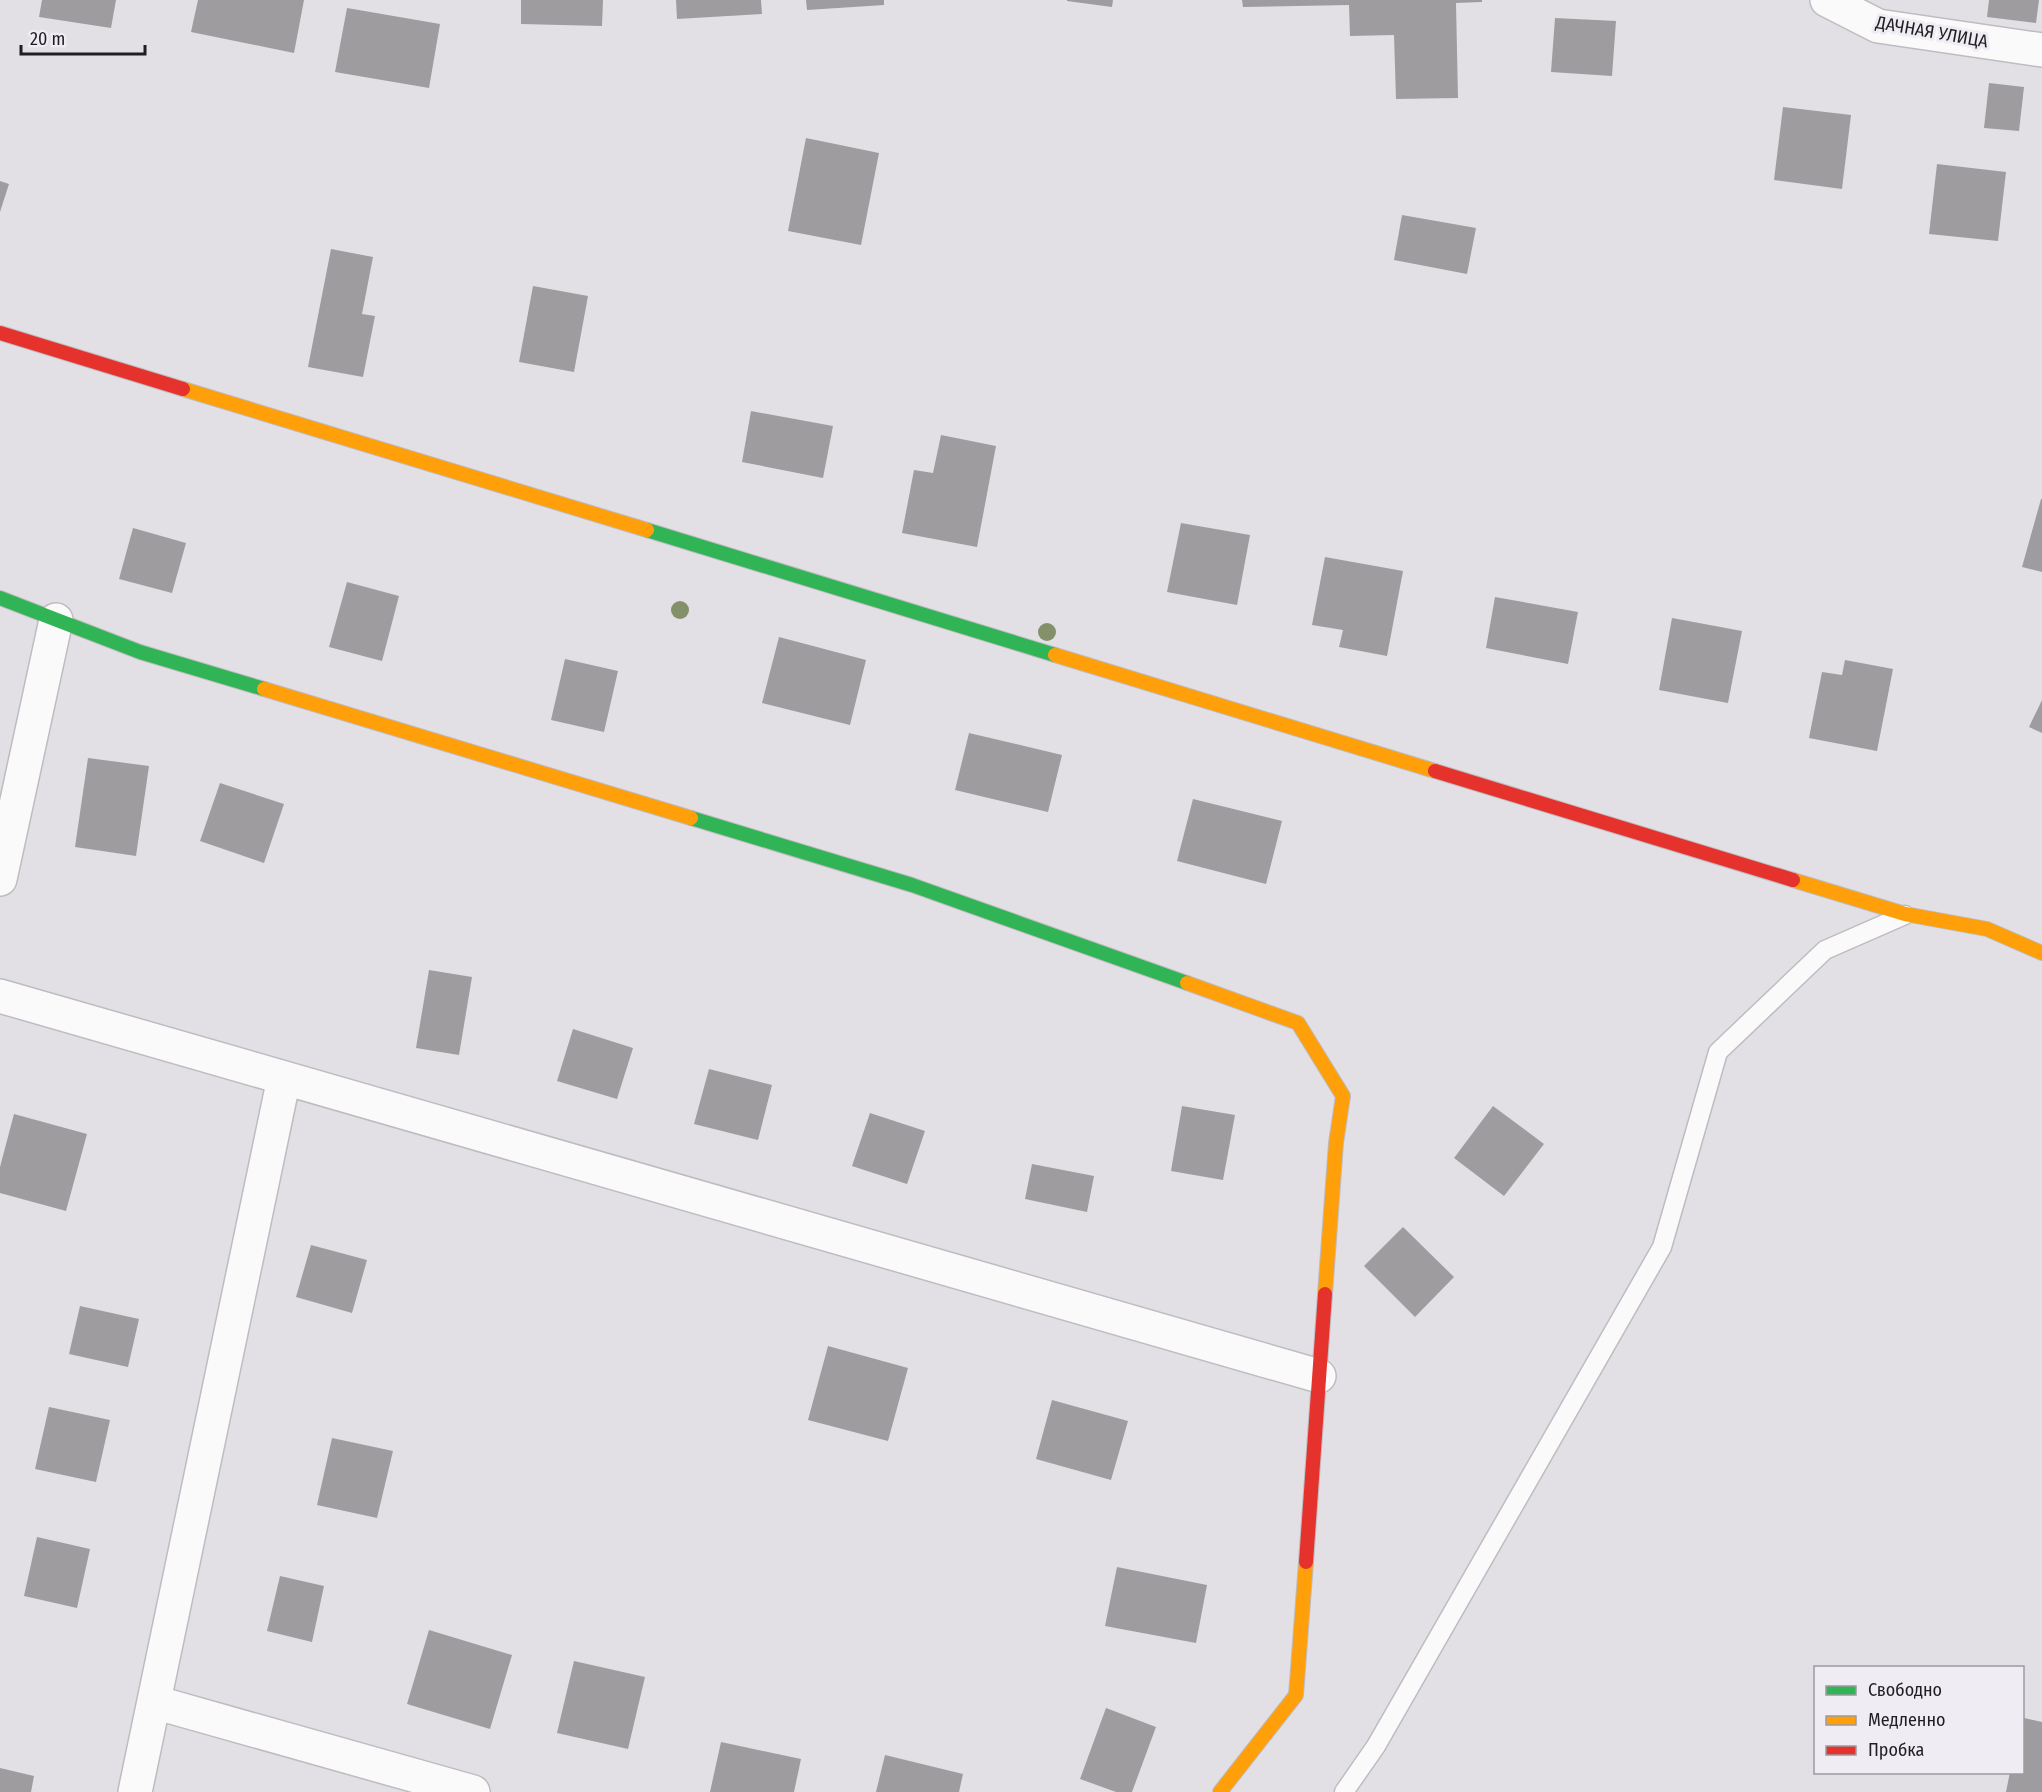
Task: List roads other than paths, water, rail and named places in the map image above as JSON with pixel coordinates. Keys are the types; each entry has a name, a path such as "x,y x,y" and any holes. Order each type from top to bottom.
{"street":[{"name":"ДАЧНАЯ УЛИЦА","path":"1827,0 1878,26 2042,50"},
{"path":"0,333 1905,914 1987,929 2042,953"},
{"path":"0,598 140,652 912,885 1298,1023 1343,1096 1336,1143 1296,1695 1220,1792"},
{"path":"0,879 56,620"},
{"path":"0,996 1319,1376"},
{"path":"135,1792 284,1078"},
{"path":"154,1702 473,1792"}],"lane":[{"path":"1344,1792 1376,1746 1662,1247 1718,1052 1825,950 1905,914"}]}
